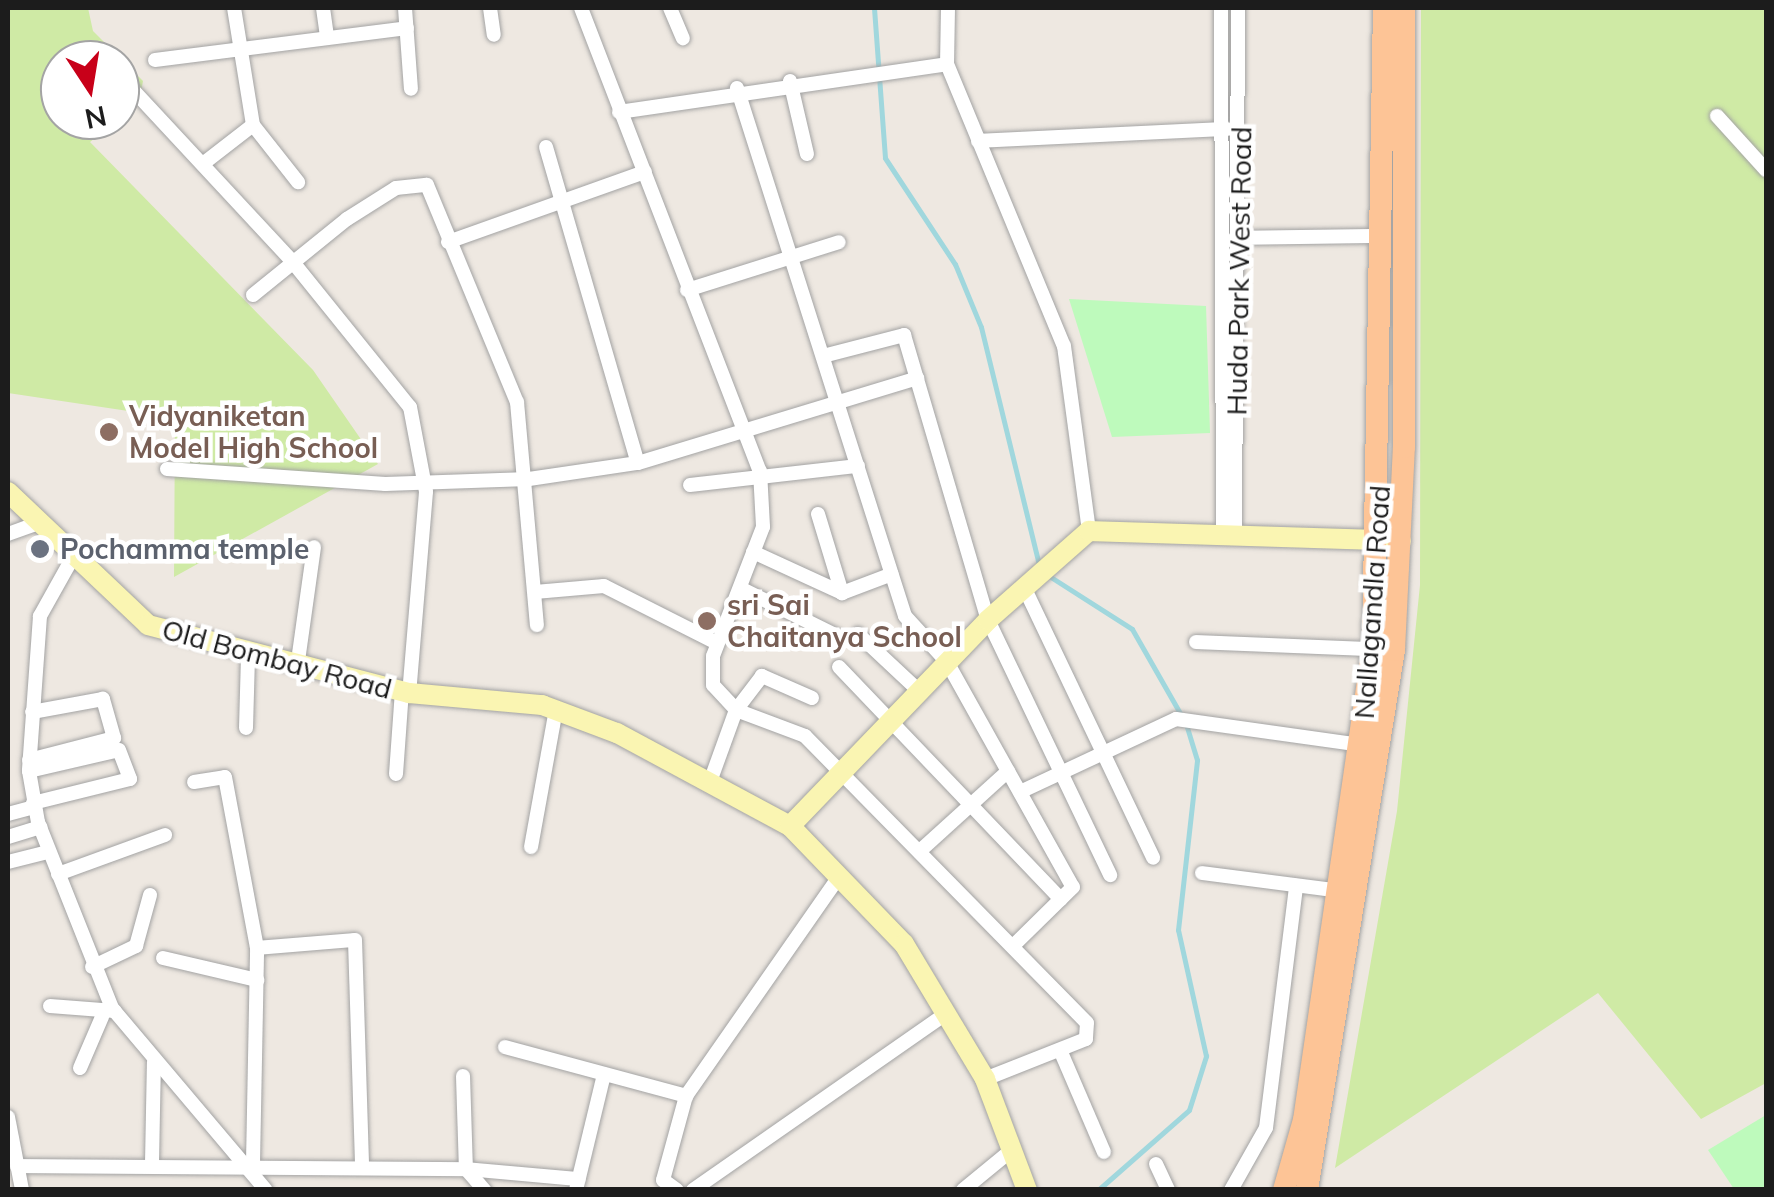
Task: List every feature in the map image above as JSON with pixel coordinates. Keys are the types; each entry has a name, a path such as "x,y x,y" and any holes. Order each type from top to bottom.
{"main road":[{"name":"Nallagandla Road","path":"1306,1190 1306,1162 1340,891 1390,541 1384,8"},
{"name":"Nallagandla Road","path":"1284,1190 1306,1162 1382,748 1404,8"},
{"name":"Old Bombay Road","path":"8,492 148,626 297,669 406,692 556,710 711,779 790,826 904,944 985,1079 1027,1190"},
{"path":"790,826 988,620 1089,530 1390,541"}],"street":[{"path":"234,8 253,125 298,182"},
{"path":"323,8 328,38"},
{"path":"405,8 411,88"},
{"path":"490,8 494,34"},
{"path":"581,8 761,481 764,514 718,643 713,685 736,710 804,736 922,849 1087,1023 1086,1038 985,1079"},
{"path":"670,8 683,38"},
{"path":"948,8 947,64 1064,346 1089,530"},
{"name":"Huda Park West Road","path":"1220,8 1229,533"},
{"name":"Huda Park West Road","path":"1229,533 1242,128 1238,8"},
{"path":"155,60 408,28"},
{"path":"619,112 736,88 947,64"},
{"path":"790,81 807,154"},
{"path":"736,88 905,616 947,662 1073,887 1013,946"},
{"path":"140,97 292,261 410,407 423,482 396,774"},
{"path":"1717,116 1766,170"},
{"path":"204,163 253,125"},
{"path":"978,141 1242,128"},
{"path":"546,147 638,462"},
{"path":"448,242 644,172"},
{"path":"253,295 292,261 411,184 426,185 517,402 529,479 536,625"},
{"path":"1221,238 1384,236"},
{"path":"686,290 839,242"},
{"path":"823,356 902,333 988,620 1110,875"},
{"path":"166,469 423,482 529,479 638,462 917,378"},
{"path":"690,485 761,481 858,466"},
{"path":"818,514 842,593"},
{"path":"8,534 38,523"},
{"path":"297,669 314,546"},
{"path":"753,552 842,593 892,574"},
{"path":"73,557 40,616 29,766 40,827 108,1014 249,1162 266,1190"},
{"path":"1028,583 1153,858"},
{"path":"535,592 604,586 718,643"},
{"path":"740,588 839,638"},
{"path":"858,634 919,691"},
{"path":"1196,642 1373,650"},
{"path":"246,728 248,655"},
{"path":"839,668 1061,899"},
{"path":"711,779 736,710 762,676 812,698"},
{"path":"29,766 114,738 103,699 32,712"},
{"path":"531,847 556,710"},
{"path":"1020,792 1168,721 1362,745"},
{"path":"8,814 130,779 120,750 29,766"},
{"path":"922,849 1008,770"},
{"path":"194,782 225,777 257,948 249,1162"},
{"path":"8,837 40,827"},
{"path":"58,874 165,835"},
{"path":"8,862 48,852"},
{"path":"1202,873 1340,891"},
{"path":"677,1190 663,1180 686,1096 839,877"},
{"path":"1232,1190 1266,1128 1296,886"},
{"path":"92,966 136,946 150,896"},
{"path":"257,948 355,940 362,1164"},
{"path":"163,958 256,980"},
{"path":"50,1006 108,1014"},
{"path":"693,1190 947,1013"},
{"path":"80,1068 108,1014"},
{"path":"505,1047 686,1096"},
{"path":"1060,1050 1104,1152"},
{"path":"152,1163 154,1062"},
{"path":"17,1166 362,1164 466,1169 578,1184 604,1074"},
{"path":"463,1076 466,1169 484,1190"},
{"path":"8,1117 22,1190"},
{"path":"963,1190 1013,1150"},
{"path":"1156,1164 1168,1190"}],"green space":[{"path":"8,8 88,8 93,31 102,40 40,40 40,140 92,140 90,142 313,370 378,464 174,577 175,418 8,393"},
{"path":"1421,8 1766,8 1766,1083 1701,1119 1598,993 1335,1168 1397,811 1420,585"},
{"path":"1069,299 1206,306 1210,433 1112,437"},
{"path":"1766,1115 1766,1189 1734,1189 1708,1150"}],"waterway":[{"path":"874,8 885,158 955,264 981,327 1039,565"},
{"path":"1046,574 1132,629 1181,715"},
{"path":"1098,1190 1189,1110 1206,1056 1178,930 1197,760 1186,725"}],"place":[{"name":"Vidyaniketan Model High School","path":"109,432"},
{"name":"Pochamma temple","path":"40,549"},
{"name":"sri Sai Chaitanya School","path":"707,621"}]}
